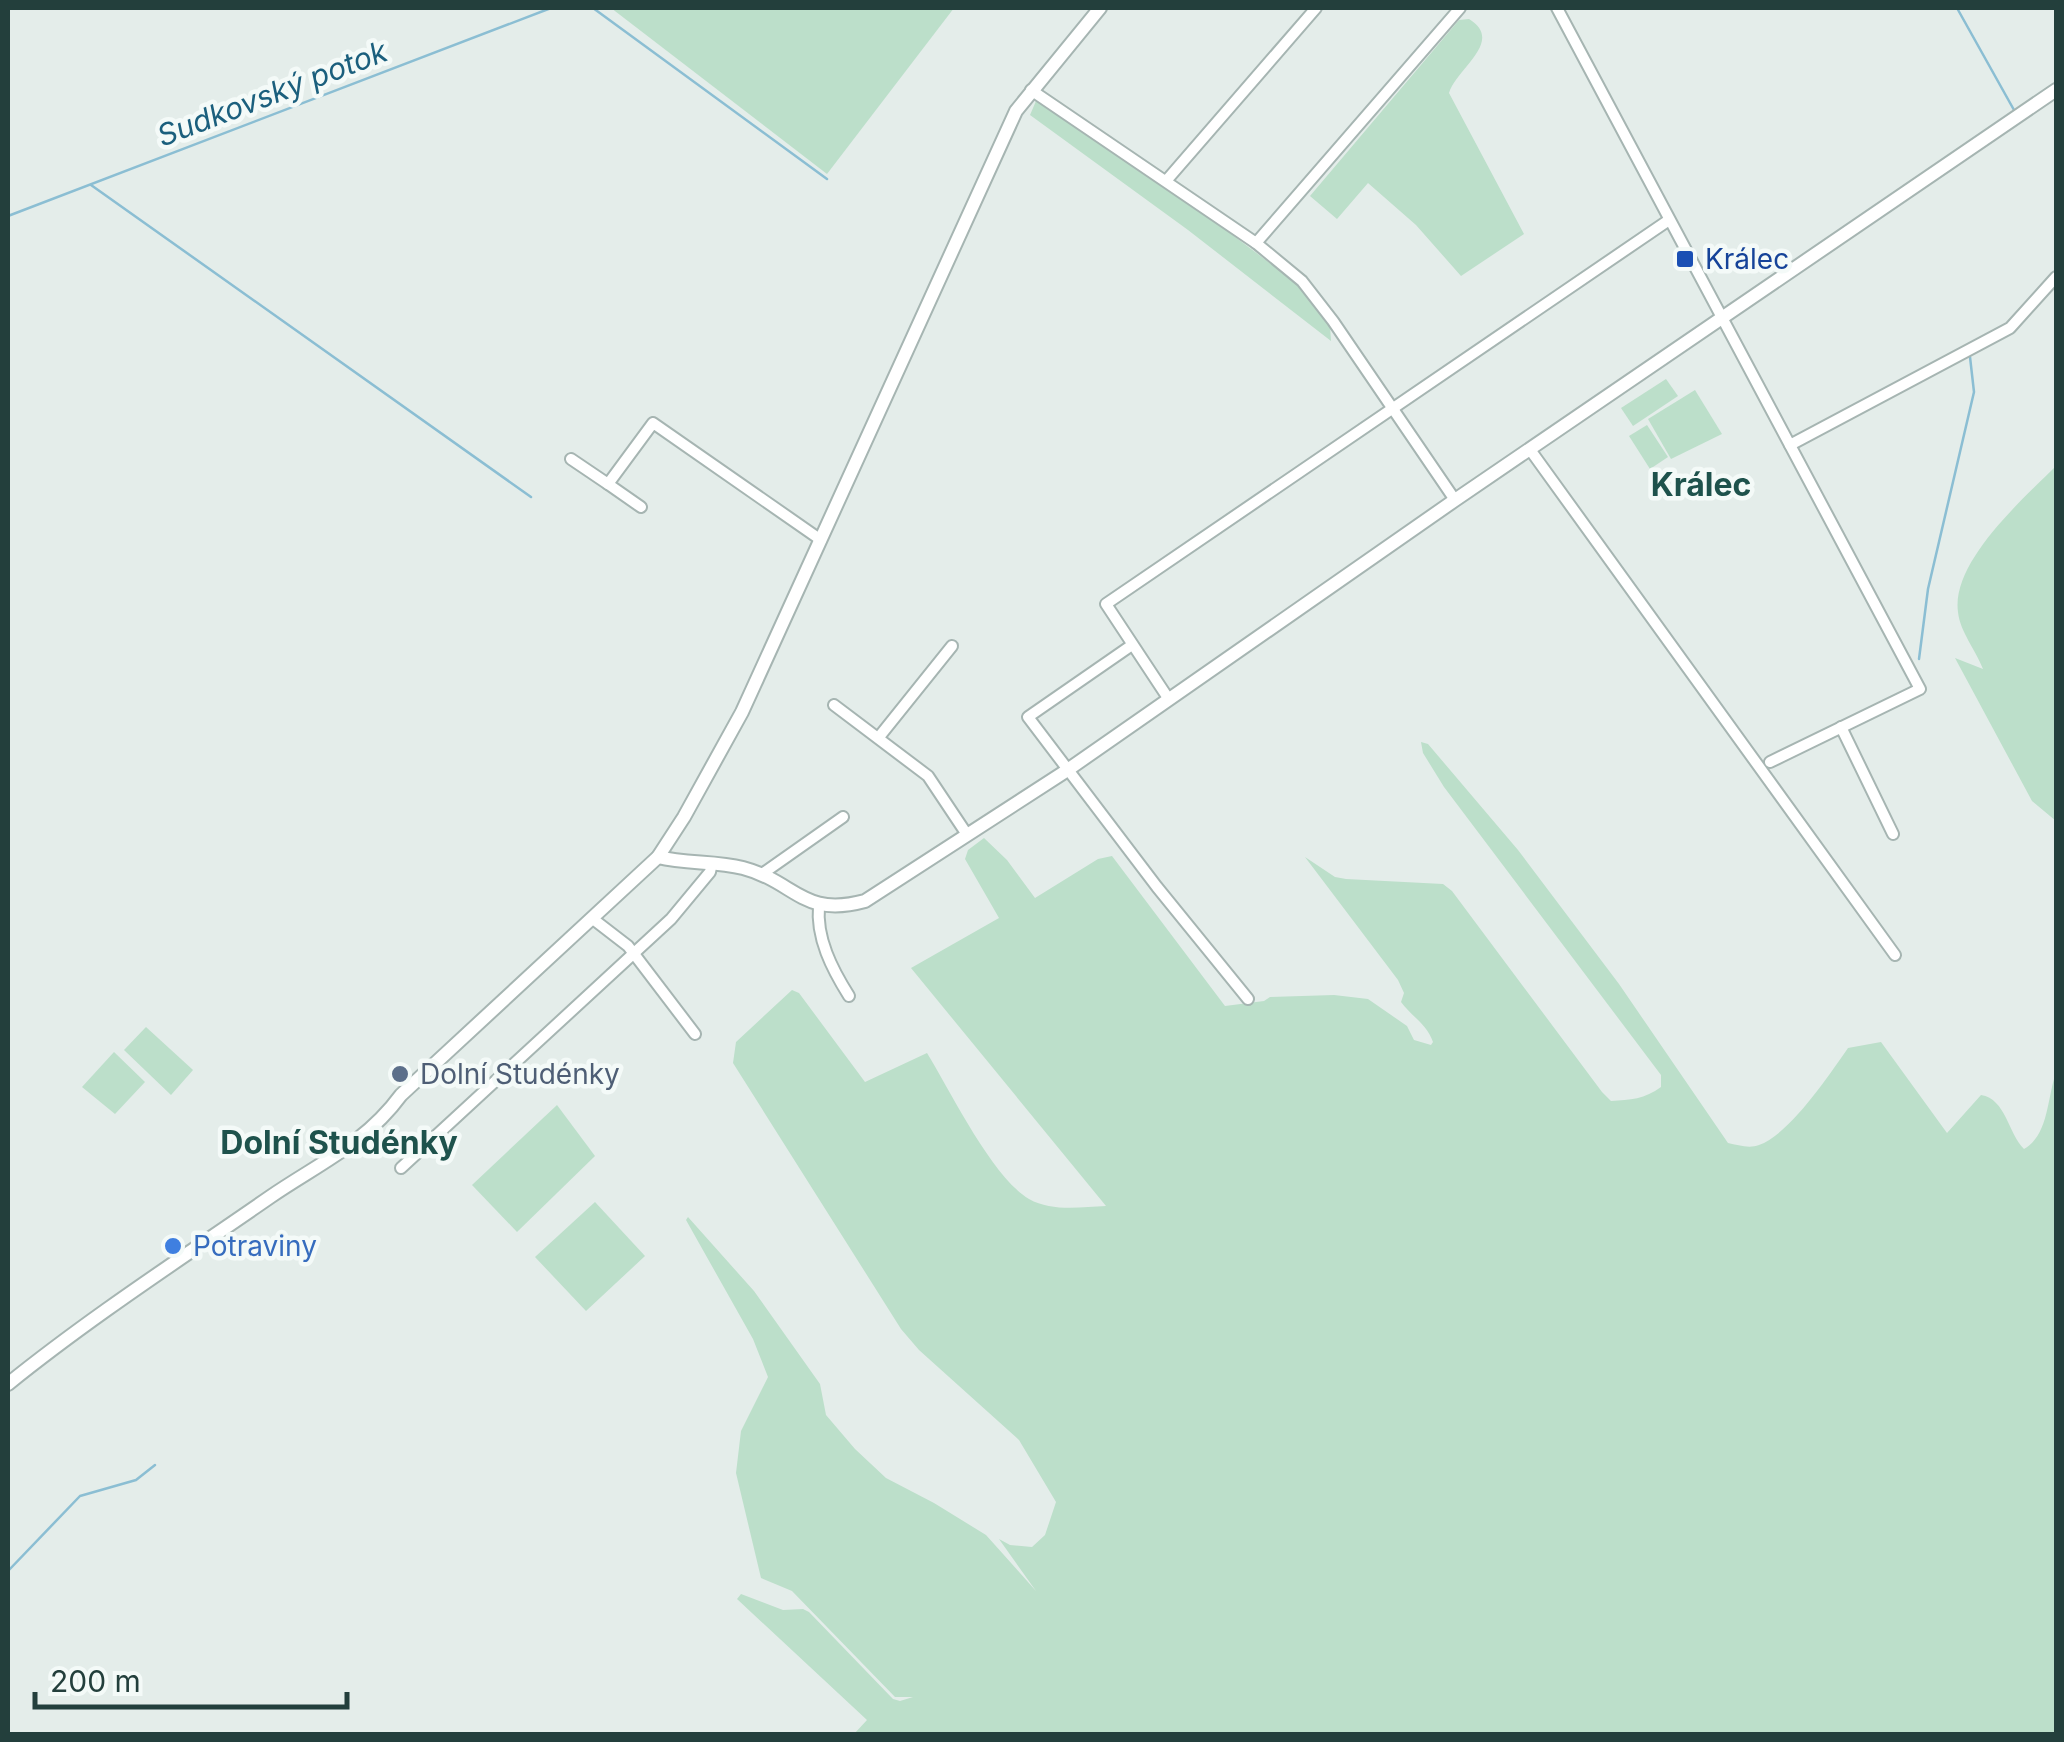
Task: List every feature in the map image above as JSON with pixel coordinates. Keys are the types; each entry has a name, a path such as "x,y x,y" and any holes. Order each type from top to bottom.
{"street":[{"path":"8,1384 246,1214 362,1139 401,1095 658,857 742,712 1016,111 1100,8"},
{"path":"1166,181 1316,8"},
{"path":"1256,243 1460,8"},
{"path":"1557,8 1920,689 1770,762"},
{"path":"1031,90 1256,243 1302,281 1455,500"},
{"path":"658,857 762,874 819,906 848,906 865,901 1066,770 2056,90"},
{"path":"1168,698 1106,604 1668,220"},
{"path":"1790,445 2010,328 2056,277"},
{"path":"608,484 652,423 821,540"},
{"path":"1531,450 1894,955"},
{"path":"571,459 641,508"},
{"path":"1132,645 1028,716 1066,770 1248,1000"},
{"path":"879,737 952,646"},
{"path":"834,705 928,776 966,833"},
{"path":"1841,727 1893,834"},
{"path":"762,874 843,818"},
{"path":"400,1168 670,918 710,872 712,863"},
{"path":"819,906 823,942 834,972 849,996"},
{"path":"593,919 634,953 695,1034"}],"green space":[{"path":"611,8 954,8 827,174"},
{"path":"1469,19 1479,27 1481,45 1449,93 1524,234 1461,276 1416,225 1368,183 1337,219 1310,196 1459,20"},
{"path":"1036,101 1198,209 1295,282 1330,325 1331,341 1030,115"},
{"path":"1666,379 1678,396 1633,426 1621,408"},
{"path":"1695,390 1722,434 1671,459 1648,419"},
{"path":"1647,425 1668,457 1650,469 1629,436"},
{"path":"2056,466 2056,821 2032,801 1955,658 1983,669 1958,612 1966,573 1992,533"},
{"path":"1421,742 1428,744 1518,850 1619,984 1728,1143 1755,1146 1771,1139 1808,1102 1848,1048 1881,1042 1947,1133 1981,1095 1989,1098 2001,1110 2024,1149 2043,1125 2056,1073 2056,1734 854,1734 867,1720 737,1599 741,1594 783,1610 809,1612 893,1699 913,1697 895,1697 792,1591 761,1578 736,1473 741,1431 768,1377 753,1339 686,1220 688,1217 754,1291 820,1384 826,1415 855,1449 886,1478 986,1535 1036,1591 999,1539 1010,1545 1032,1547 1045,1535 1056,1502 1019,1440 901,1329 733,1063 736,1042 792,990 799,993 865,1082 927,1053 987,1153 1029,1199 1057,1207 1106,1206 911,968 999,918 965,859 968,850 984,838 1007,860 1035,898 1098,859 1112,856 1225,1006 1270,997 1334,995 1368,999 1407,1026 1414,1040 1431,1045 1427,1030 1401,1002 1404,993 1398,980 1305,857 1335,877 1443,884 1611,1101 1643,1096 1661,1087 1661,1075 1444,787 1423,753"},
{"path":"146,1027 193,1070 171,1095 124,1050"},
{"path":"114,1052 145,1082 115,1114 82,1087"},
{"path":"557,1105 595,1156 517,1232 472,1185"},
{"path":"595,1202 645,1256 586,1311 535,1257"}],"waterway":[{"name":"Sudkovský potok","path":"8,216 551,8"},
{"path":"593,8 827,179"},
{"path":"1957,8 2014,110"},
{"path":"91,185 531,497"},
{"path":"1919,659 1928,589 1974,392 1970,357"},
{"path":"8,1571 80,1496 136,1480 155,1465"}],"place":[{"name":"Králec","path":"1685,259"},
{"name":"Dolní Studénky","path":"400,1074"},
{"name":"Potraviny","path":"173,1246"}],"district":[{"name":"Králec","path":"1701,484"},
{"name":"Dolní Studénky","path":"339,1142"}]}
